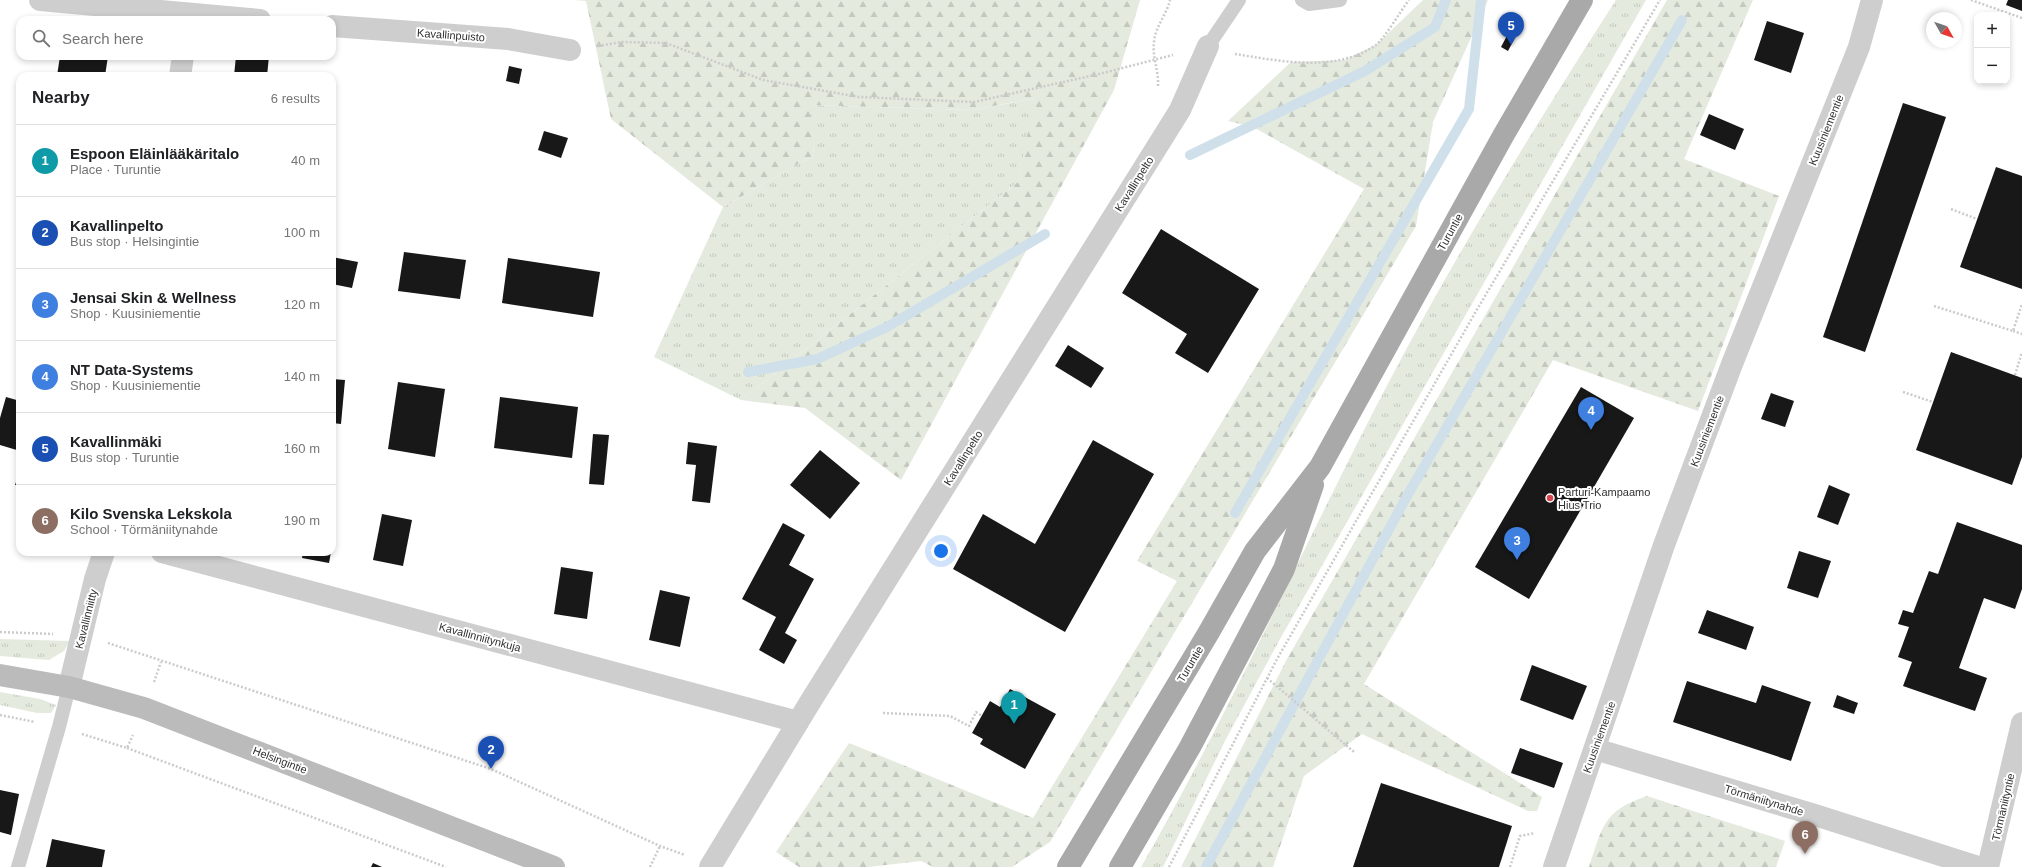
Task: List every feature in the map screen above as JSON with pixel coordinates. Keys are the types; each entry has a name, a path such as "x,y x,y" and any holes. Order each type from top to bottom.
{"main road":[{"name":"Turuntie","path":"1068,867 1209,632 1255,551 1320,467 1503,136 1582,0"},
{"name":"Turuntie","path":"1120,867 1190,747 1284,569 1320,467"},
{"name":"Helsingintie","path":"0,675 69,687 144,708 554,867"}],"street":[{"path":"40,0 180,16"},
{"name":"Kuusiniementie","path":"1554,867 1664,546 1732,364 1859,47 1872,0"},
{"name":"Kavallinpuisto","path":"336,26 508,39 570,50"},
{"name":"Kavallinpelto","path":"710,866 798,722 1180,110 1208,46"},
{"path":"181,72 182,60"},
{"name":"Kavallinniitty","path":"69,687 103,556"},
{"name":"Kavallinniitynkuja","path":"177,556 798,722"},
{"name":"Törmäniityntie","path":"1988,867 2022,723"},
{"name":"Törmäniitynahde","path":"1595,749 1814,815 1978,867"}],"lane":[{"path":"1208,46 1239,0"},
{"path":"1302,0 1309,4 1340,0"},
{"path":"18,867 59,727 69,687"}],"path":[{"path":"570,50 622,42 666,43 763,80 859,97 974,102 1155,59 1154,41 1170,0"},
{"path":"1208,46 1232,54 1291,62 1345,60 1377,44 1409,0"},
{"path":"1168,867 1266,678 1478,308 1660,0"},
{"path":"1971,0 2022,18"},
{"path":"1951,209 1977,219"},
{"path":"2013,331 2022,304"},
{"path":"1934,306 2022,334"},
{"path":"2014,375 2022,352"},
{"path":"1903,392 1934,402"},
{"path":"0,632 20,634 82,634 490,769 660,846 710,866"},
{"path":"1266,678 1354,752"},
{"path":"883,713 950,716 969,726 976,712 982,716"},
{"path":"127,748 446,867"},
{"path":"1510,867 1520,836 1535,833"},
{"path":"650,867 660,846"}],"green space":[{"path":"574,0 1140,0 1114,90 901,480 805,408 741,400 1018,182 1035,98 973,110 811,105 814,155 723,207 611,119 586,1"},
{"path":"1423,0 1488,0 1433,122 1416,226 1050,842 1012,867 933,867 921,861 868,867 799,867 776,852 849,743 1033,818 1177,581 1137,561 1364,189 1253,127 1228,121 1291,62 1345,60 1377,44"},
{"path":"1616,0 1646,0 1280,639 1226,739 1163,867 1141,867 1207,746 1360,437 1418,328 1500,186 1557,92"},
{"path":"1667,0 1753,0 1684,159 1779,196 1698,411 1553,360 1364,684 1542,797 1537,811 1528,811 1362,734 1304,776 1273,867 1181,867 1287,659"},
{"path":"1036,98 1018,182 741,400 654,357 723,207 814,155 810,105 973,110"},
{"path":"0,639 70,641 64,651 49,660 0,656"},
{"path":"0,692 40,699 56,705 51,713 37,713 0,705"},
{"path":"1647,796 1785,841 1776,867 1589,867 1602,830 1613,814 1632,802"}],"building":[{"path":"2008,0 2022,0 2022,11 2006,5"},
{"path":"1767,21 1804,33 1791,73 1754,60"},
{"path":"1510,30 1517,34 1508,51 1501,47"},
{"path":"59,60 107,60 106,72 58,72"},
{"path":"236,60 269,60 267,72 234,72"},
{"path":"509,66 522,69 519,84 506,81"},
{"path":"1903,103 1946,117 1865,352 1823,337"},
{"path":"1709,114 1744,129 1735,150 1700,135"},
{"path":"544,131 568,138 561,158 538,150"},
{"path":"1996,167 2022,176 2022,289 1960,267"},
{"path":"1161,229 1259,289 1208,373 1175,353 1187,334 1122,293"},
{"path":"404,252 466,260 460,299 398,291"},
{"path":"336,258 358,262 352,288 336,285"},
{"path":"508,258 600,272 593,317 502,303"},
{"path":"1068,345 1104,368 1091,388 1055,366"},
{"path":"1951,352 2022,378 2022,457 2012,485 1916,450"},
{"path":"336,379 345,380 341,424 336,423"},
{"path":"398,382 445,389 435,457 388,449"},
{"path":"1581,387 1634,418 1529,599 1475,567"},
{"path":"1771,393 1794,401 1785,427 1761,419"},
{"path":"6,397 16,400 16,450 0,445 0,418"},
{"path":"500,397 578,407 572,458 494,448"},
{"path":"593,434 609,435 604,485 589,484"},
{"path":"1093,440 1154,474 1065,632 953,569 983,514 1035,544"},
{"path":"688,442 717,446 710,503 692,501 696,465 686,464"},
{"path":"820,450 860,483 830,519 790,485"},
{"path":"1829,485 1850,494 1838,525 1817,517"},
{"path":"382,514 412,520 403,566 373,560"},
{"path":"1957,522 2022,545 2022,589 2015,609 1984,598 1959,668 1987,678 1975,711 1903,686 1912,662 1898,657 1909,627 1898,624 1903,610 1913,613 1929,571 1938,574"},
{"path":"783,523 805,535 789,565 814,579 785,633 797,640 784,664 759,650 776,617 742,599"},
{"path":"1799,551 1831,561 1818,598 1787,588"},
{"path":"302,556 330,556 329,563 302,558"},
{"path":"561,567 593,572 587,619 554,614"},
{"path":"660,590 690,597 680,647 649,640"},
{"path":"1707,610 1754,627 1746,650 1698,633"},
{"path":"1532,665 1587,686 1573,720 1520,700"},
{"path":"1687,681 1756,703 1762,685 1811,702 1791,761 1673,722"},
{"path":"1010,689 1056,714 1025,769 980,744 983,739 972,733 990,701 1000,707"},
{"path":"1837,695 1858,703 1854,714 1833,707"},
{"path":"1520,748 1563,763 1554,788 1511,773"},
{"path":"1381,783 1512,826 1499,867 1353,867"},
{"path":"0,790 19,794 11,835 0,832"},
{"path":"52,839 105,850 102,867 46,867"},
{"path":"373,863 382,867 371,867"}],"waterway":[{"path":"1190,155 1365,71 1435,27 1446,0"},
{"path":"1235,513 1469,109 1481,0"},
{"path":"1206,867 1407,496 1682,20"},
{"path":"748,372 817,359 887,327 1045,234"}],"place":[{"name":"Kavallinmäki","path":"1511,45"},
{"name":"NT Data-Systems","path":"1591,430"},
{"name":"Parturi-Kampaamo Hius Trio","path":"1550,498"},
{"name":"Jensai Skin & Wellness","path":"1517,560"},
{"name":"Espoon Eläinlääkäritalo","path":"1014,724"},
{"name":"Kavallinpelto","path":"491,769"},
{"name":"Kilo Svenska Lekskola","path":"1805,854"}]}
